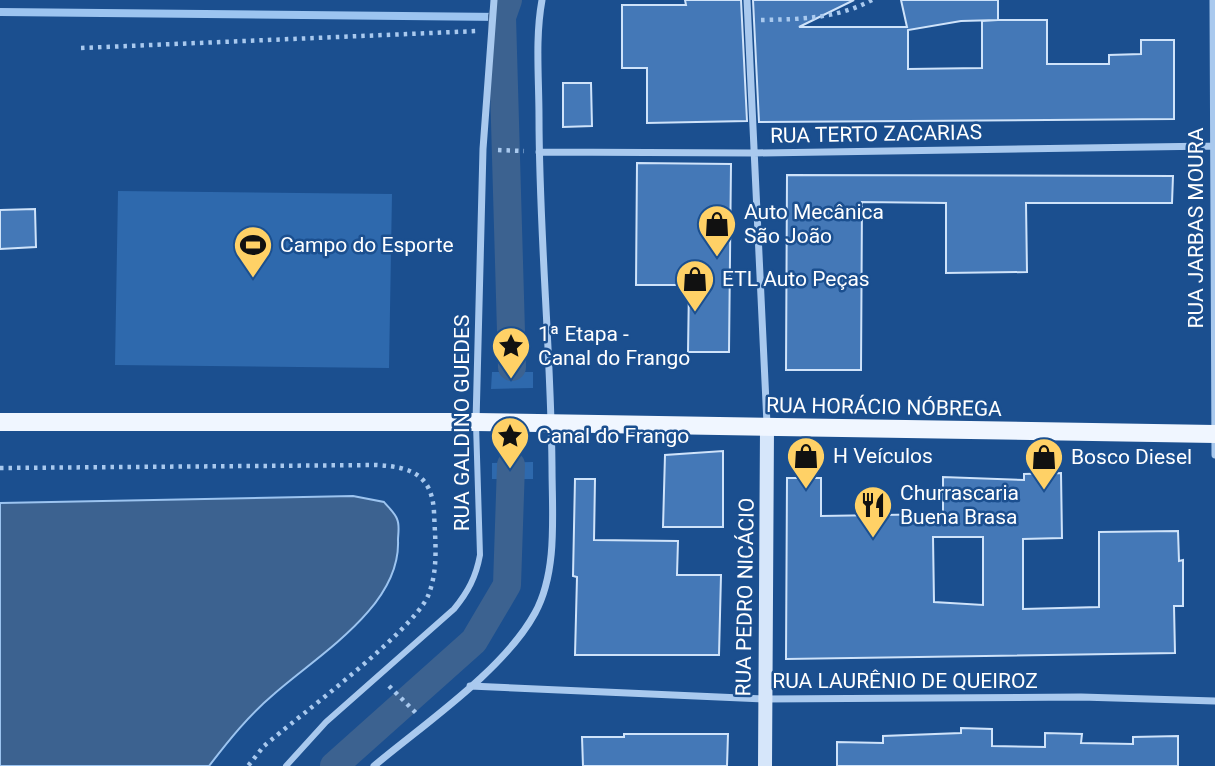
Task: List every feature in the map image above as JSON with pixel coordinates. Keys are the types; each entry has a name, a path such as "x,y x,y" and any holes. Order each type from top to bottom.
{"main road":[{"name":"RUA HORÁCIO NÓBREGA","path":"0,422 476,422 1215,434"},
{"name":"RUA PEDRO NICÁCIO","path":"765,766 767,428"}],"street":[{"name":"RUA GALDINO GUEDES","path":"286,766 318,730 454,609 476,576 480,555 476,422 483,149 494,0"},
{"path":"374,766 470,686 512,644 535,613 545,588 552,512 552,423 539,152 539,26 542,0"},
{"path":"747,0 767,428"},
{"name":"RUA JARBAS MOURA","path":"1213,0 1215,456"},
{"name":"RUA TERTO ZACARIAS","path":"539,152 754,153 1213,146"},
{"name":"RUA LAURÊNIO DE QUEIROZ","path":"470,686 764,699 1081,697 1215,701"}],"path":[{"path":"749,20 819,18 855,9 872,0"},
{"path":"81,48 491,30"},
{"path":"483,149 539,152"},
{"path":"0,468 377,465 404,467 424,480 433,496 436,564 427,597 402,628 264,746 248,766"},
{"path":"378,676 425,722"}],"shaded area":[{"name":"Campo do Esporte","path":"118,191 392,194 389,368 115,365"},
{"path":"492,372 533,372 533,388 491,389"},
{"path":"533,462 533,479 492,479 492,463"},
{"path":"353,496 384,502 398,521 395,564 386,586 354,627 265,702 209,766 0,766 0,503"}],"building":[{"path":"685,0 741,0 747,121 647,123 647,68 622,68 622,5 686,5"},
{"path":"753,0 854,0 799,27 907,27 901,0 998,0 998,20 1047,20 1047,64 1109,64 1109,55 1141,54 1141,40 1174,40 1174,119 759,122","holes":["998,20 982,21 982,68 908,69 908,30 961,21"]},
{"path":"563,83 591,83 592,126 563,127"},
{"path":"637,163 731,164 729,352 688,352 689,285 636,285"},
{"path":"787,175 1173,176 1172,203 1026,203 1027,272 946,273 946,203 862,202 861,370 786,370"},
{"path":"35,209 36,247 0,249 0,210"},
{"path":"723,451 723,527 663,527 665,455"},
{"path":"1061,473 1062,538 1023,539 1023,609 1099,607 1099,532 1178,531 1179,561 1183,560 1183,606 1174,606 1175,653 786,659 787,478 821,478 821,516 943,514 943,477 1024,480 1024,474","holes":["933,537 983,537 983,605 934,602"]},
{"path":"575,479 595,479 594,540 678,541 677,575 721,575 719,655 575,655"},
{"path":"961,728 992,729 992,746 1045,747 1045,733 1082,734 1081,743 1133,744 1133,737 1178,736 1178,766 837,766 837,742 883,743 883,736 961,733"},
{"path":"624,734 728,734 727,766 583,766 582,737 624,737"}],"waterway":[{"name":"Canal do Frango","path":"508,0 502,17 512,367"},
{"path":"0,12 502,17"},
{"name":"Canal do Frango","path":"334,766 474,641 507,585 511,465"}],"place":[{"name":"Auto Mecânica São João","path":"717,258"},
{"name":"Campo do Esporte","path":"253,279"},
{"name":"ETL Auto Peças","path":"695,313"},
{"name":"1ª Etapa - Canal do Frango","path":"511,380"},
{"name":"Canal do Frango","path":"510,470"},
{"name":"H Veículos","path":"806,490"},
{"name":"Bosco Diesel","path":"1044,491"},
{"name":"Churrascaria Buena Brasa","path":"873,539"}]}
